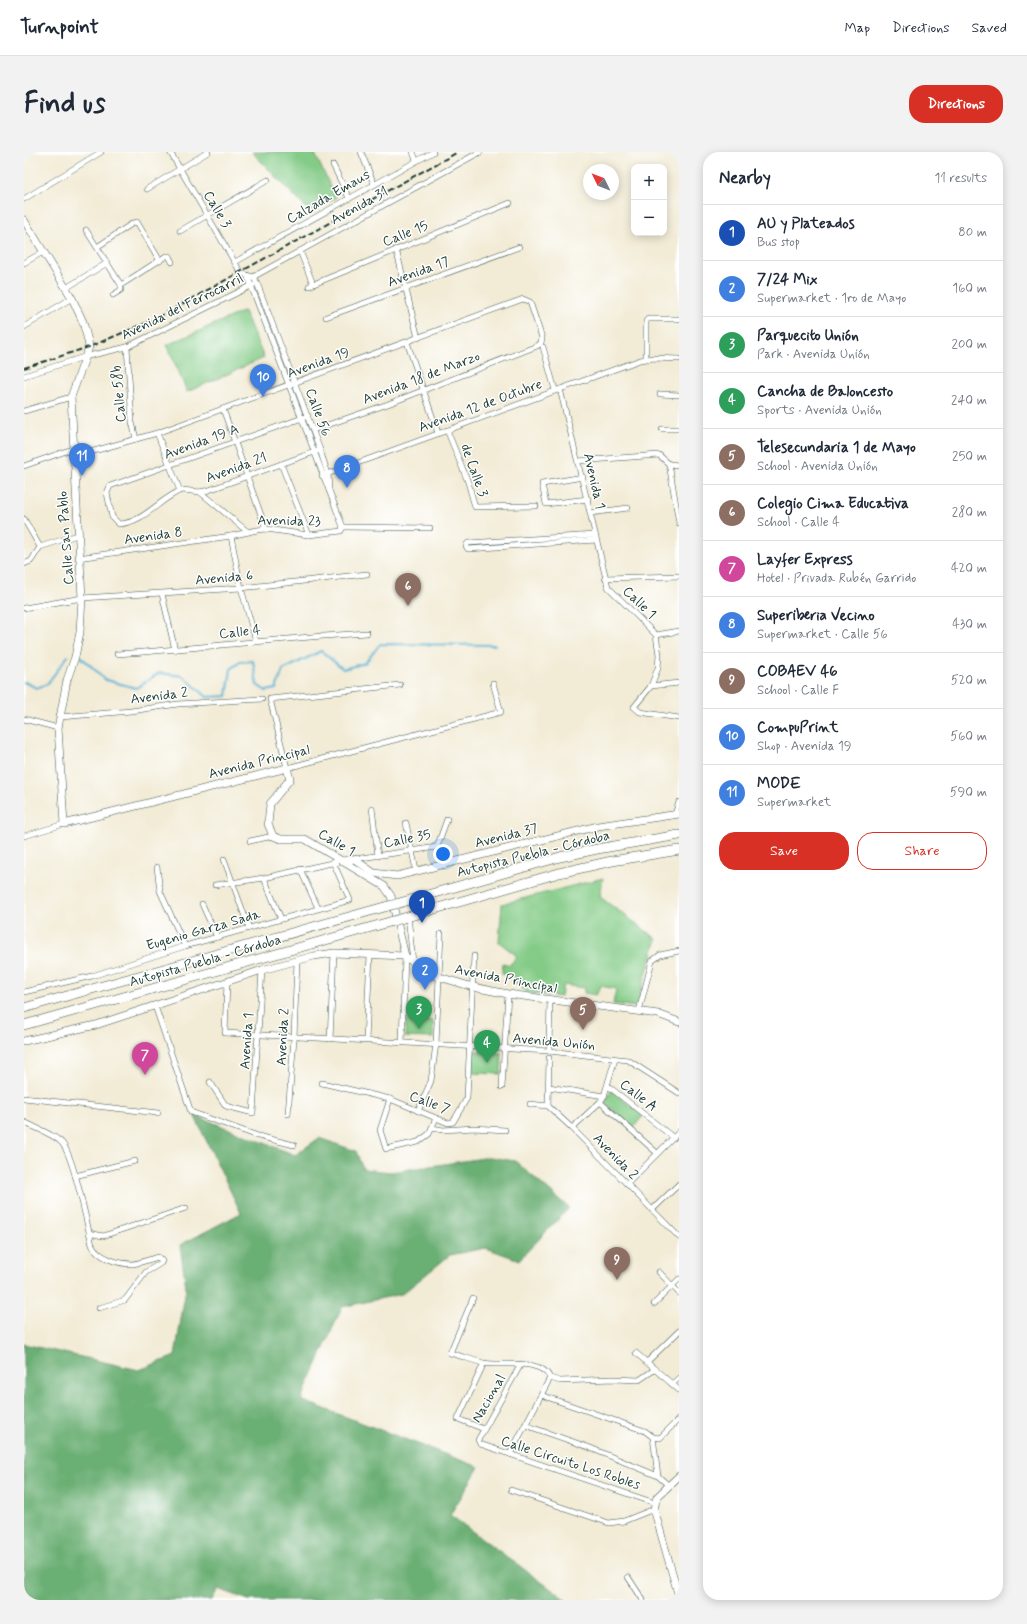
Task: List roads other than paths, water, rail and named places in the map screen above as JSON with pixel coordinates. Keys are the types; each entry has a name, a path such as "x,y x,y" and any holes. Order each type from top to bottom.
{"highway":[{"name":"Autopista Puebla - Córdoba","path":"24,1008 560,857 679,835"},
{"name":"Autopista Puebla - Córdoba","path":"24,1025 559,873 612,861 679,850"}],"street":[{"path":"87,152 91,158"},
{"path":"24,199 101,152"},
{"name":"Calle 3","path":"170,152 241,273 250,277"},
{"path":"148,189 208,152"},
{"path":"360,152 374,184"},
{"path":"413,152 416,160"},
{"name":"Calzada Emaus","path":"235,262 416,160 433,152"},
{"name":"Avenida 31","path":"250,277 480,152"},
{"path":"677,152 679,158"},
{"path":"333,165 349,198"},
{"path":"180,231 268,180"},
{"name":"Calle 15","path":"300,251 311,285 510,203"},
{"name":"Calle San Pablo","path":"24,220 72,298 83,322 89,347 84,357 71,397 72,449 78,558 82,598 78,644 58,728 64,824"},
{"path":"97,247 133,223 137,222 160,261"},
{"path":"86,230 120,285 121,290 113,295"},
{"name":"Avenida 17","path":"326,317 519,247"},
{"path":"396,249 418,338"},
{"path":"24,263 43,252"},
{"path":"120,285 166,256 169,256 172,262"},
{"path":"66,288 107,263"},
{"name":"Calle 56","path":"250,277 257,283 296,383 328,474 329,490"},
{"name":"Calle 56","path":"250,277 251,286 322,476 343,527"},
{"name":"Avenida del Ferrocarril","path":"24,376 84,357 127,348 257,283"},
{"path":"24,327 72,298"},
{"name":"Avenida 19","path":"73,457 136,439 289,386 524,299 530,302 542,338 540,347"},
{"path":"679,319 648,318 646,321 646,358 679,359"},
{"path":"407,342 438,433"},
{"name":"Avenida 1","path":"540,347 558,390 578,461 588,498 605,578"},
{"name":"Avenida 18 de Marzo","path":"313,430 540,347"},
{"name":"Calle 58b","path":"127,348 132,422 136,439"},
{"name":"Avenida 12 de Octubre","path":"322,476 646,358"},
{"path":"660,394 679,395"},
{"path":"24,411 71,397"},
{"path":"223,409 248,475 266,529"},
{"name":"Avenida 19 A","path":"180,491 140,517 127,523 119,524 112,517 107,493 110,486 308,416"},
{"path":"662,429 679,430"},
{"name":"de Calle 3","path":"447,430 468,482 475,507 536,506"},
{"path":"157,432 180,491"},
{"path":"24,466 72,449"},
{"name":"Avenida 21","path":"180,491 187,490 200,492 320,450"},
{"path":"578,461 659,455 669,464 677,499 679,523"},
{"path":"281,464 308,535"},
{"path":"669,464 679,465"},
{"path":"582,478 542,484 546,504 588,498"},
{"path":"200,492 248,532"},
{"path":"591,513 628,508"},
{"path":"24,519 40,548"},
{"path":"343,527 430,528"},
{"name":"Avenida 23","path":"231,536 266,529 308,535 341,531 343,527"},
{"path":"24,564 31,561 40,548 77,535"},
{"path":"231,536 241,588 256,641"},
{"name":"Avenida 8","path":"78,558 231,536"},
{"path":"596,537 468,549 466,546 468,543 596,537"},
{"name":"Avenida 6","path":"24,608 82,598 241,588 367,574"},
{"path":"605,578 679,576"},
{"name":"Calle 1","path":"605,578 611,592 656,635 659,661 651,686 634,707 636,710 679,718"},
{"path":"162,594 175,650"},
{"path":"656,635 679,631"},
{"name":"Calle 4","path":"117,654 175,650 256,641 367,633"},
{"name":"Avenida Principal","path":"24,836 64,824 501,712 493,683"},
{"path":"651,686 679,683"},
{"path":"250,841 273,836 268,824 270,804 290,779 270,699 400,685"},
{"name":"Avenida 2","path":"60,717 131,711 178,704 262,699"},
{"path":"24,719 58,728"},
{"path":"677,814 679,802"},
{"path":"372,808 378,856"},
{"name":"Avenida 37","path":"354,859 374,873 397,876 416,870 598,826 677,814"},
{"name":"Calle 35","path":"354,859 438,846 447,819"},
{"path":"406,823 416,870"},
{"name":"Calle 1","path":"273,836 281,839 305,839 384,886 388,891 405,956"},
{"path":"224,859 249,928"},
{"path":"215,884 264,878 333,862 354,859"},
{"name":"Eugenio Garza Sada","path":"24,992 92,976 217,936 350,900 333,862"},
{"path":"157,867 160,891 185,946"},
{"path":"300,869 318,908"},
{"path":"264,878 281,919"},
{"path":"202,904 217,936"},
{"path":"400,919 413,962"},
{"path":"418,1111 431,1081 436,1044 441,934"},
{"path":"639,1011 652,961 660,955 679,952"},
{"path":"24,1041 96,1025 262,970 334,953 405,956 402,1042"},
{"path":"330,1039 334,953"},
{"path":"366,1040 370,955"},
{"name":"Avenida Principal","path":"405,956 419,968 438,977 473,987 508,994 658,1014 679,1022"},
{"path":"470,1046 474,956"},
{"name":"Avenida 2","path":"288,1114 294,1038 297,961"},
{"name":"Avenida 1","path":"210,1082 226,1106 253,1112 262,970"},
{"name":"Avenida Unión","path":"227,982 225,1033 294,1038 366,1040 504,1048 615,1058 628,1060 637,1064 679,1093"},
{"path":"502,1087 508,994"},
{"path":"549,1051 550,1000"},
{"path":"155,1006 191,1112 258,1136 294,1145"},
{"name":"Calle 7","path":"322,1083 390,1099 436,1118 453,1122 467,1098 470,1046"},
{"path":"530,1104 548,1106 549,1058"},
{"path":"572,1128 600,1102 604,1096 615,1058"},
{"name":"Calle A","path":"608,1086 674,1138"},
{"name":"Calle A","path":"549,1087 604,1096"},
{"path":"24,1098 158,1113"},
{"path":"390,1099 380,1130 386,1149 418,1142 429,1134 436,1118"},
{"path":"600,1102 658,1153"},
{"name":"Avenida 2","path":"548,1106 572,1128 679,1238"},
{"path":"24,1122 62,1143 75,1176 92,1245 96,1253 108,1259 134,1264 158,1257 162,1261 161,1264 146,1272 125,1300 100,1308"},
{"path":"432,1128 443,1130 474,1128 505,1130"},
{"path":"627,1184 679,1132"},
{"path":"75,1176 135,1161"},
{"path":"652,1210 679,1184"},
{"path":"89,1233 103,1236 186,1208"},
{"path":"659,1272 679,1293"},
{"path":"654,1304 679,1279"},
{"path":"473,1298 450,1353 484,1363 521,1364 533,1366 549,1374 550,1378 560,1381 613,1379 639,1380 654,1370"},
{"path":"646,1363 679,1331"},
{"path":"636,1353 679,1390"},
{"path":"484,1363 458,1419 484,1429"},
{"name":"Nacional","path":"480,1444 478,1440 521,1364"},
{"path":"510,1454 550,1378"},
{"path":"672,1384 679,1378"},
{"path":"541,1395 645,1431 653,1437 660,1438 679,1419"},
{"path":"525,1425 588,1447 658,1476 669,1486"},
{"path":"653,1437 658,1476"},
{"name":"Calle Circuito Los Robles","path":"480,1444 654,1506"},
{"path":"678,1592 654,1506 657,1497 679,1476"},
{"path":"511,1490 609,1523 624,1521 654,1506"},
{"path":"628,1576 643,1600"}],"waterway":[{"path":"78,654 106,680 136,688 159,673 183,676 207,697 227,696 231,669 240,662 253,661 257,685 266,691 276,689 283,670 321,651 343,669 365,663 380,644 495,645"},
{"path":"24,682 37,688 47,684 68,656"}],"railway":[{"path":"24,368 89,347 153,320 458,152"}],"place":[{"name":"CompuPrint","path":"263,397"},
{"name":"MODE","path":"82,476"},
{"name":"Superiberia Vecino","path":"347,488"},
{"name":"Colegio Cima Educativa","path":"408,606"},
{"name":"AU y Plateados","path":"422,923"},
{"name":"7/24 Mix","path":"425,990"},
{"name":"Parquecito Unión","path":"419,1029"},
{"name":"Telesecundaria 1 de Mayo","path":"583,1030"},
{"name":"Cancha de Baloncesto","path":"487,1063"},
{"name":"Layfer Express","path":"145,1075"},
{"name":"COBAEV 46","path":"617,1280"}]}
